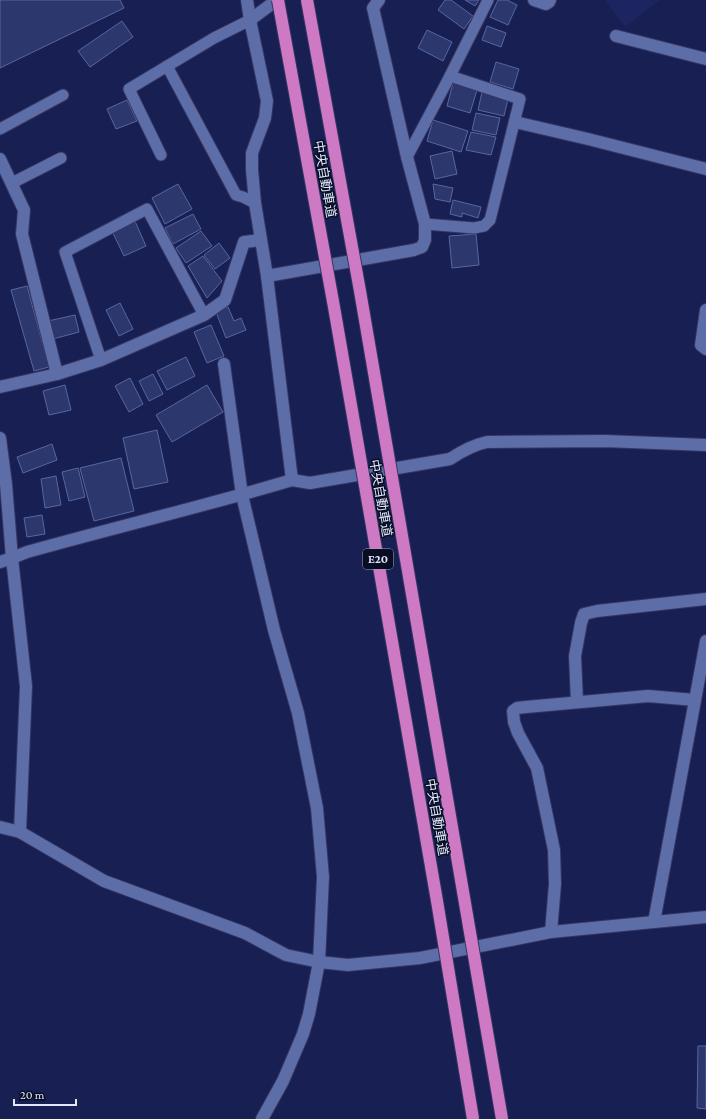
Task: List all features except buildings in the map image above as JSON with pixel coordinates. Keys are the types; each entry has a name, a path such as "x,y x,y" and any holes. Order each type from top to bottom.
{"highway":[{"name":"中央自動車道","path":"277,0 335,315 474,1119"},
{"name":"中央自動車道","path":"307,0 360,291 502,1119"}],"street":[{"path":"247,0 268,101 265,118 252,153 252,170 255,203 267,276 292,480"},
{"path":"250,20 277,0"},
{"path":"267,276 414,250 422,247 425,240 424,224 372,8 379,0"},
{"path":"534,0 546,4 550,0"},
{"path":"616,36 706,59"},
{"path":"515,122 706,169"},
{"path":"0,159 24,210 22,234 58,374"},
{"path":"0,387 58,374 101,360 204,315 225,300 244,242 261,240"},
{"path":"706,310 701,345 706,349"},
{"path":"224,364 242,495 274,630 298,713 317,808 323,877 319,962 309,1014 303,1034 283,1081 262,1119"},
{"path":"0,438 26,686 20,832"},
{"path":"0,562 27,552 242,495 292,480 310,484 450,459 467,448 487,442 605,441 706,444"},
{"path":"577,702 575,656 584,614 597,611 706,599"},
{"path":"654,922 706,641"},
{"path":"551,932 556,884 554,850 537,768 518,733 514,722 513,711 522,707 648,696 695,700"},
{"path":"0,827 20,832 104,881 245,933 286,955 319,962 348,965 420,958 551,932 706,917"}],"lane":[{"path":"407,157 488,0"},
{"path":"161,155 129,89 214,38 250,20"},
{"path":"167,66 236,195 244,197 255,203"},
{"path":"424,224 474,228 484,226 490,220 520,98 450,76"},
{"path":"0,129 63,95"},
{"path":"12,183 61,158"},
{"path":"101,360 65,252 147,209 204,315"}],"shaded area":[{"path":"605,0 660,0 625,27"}]}
